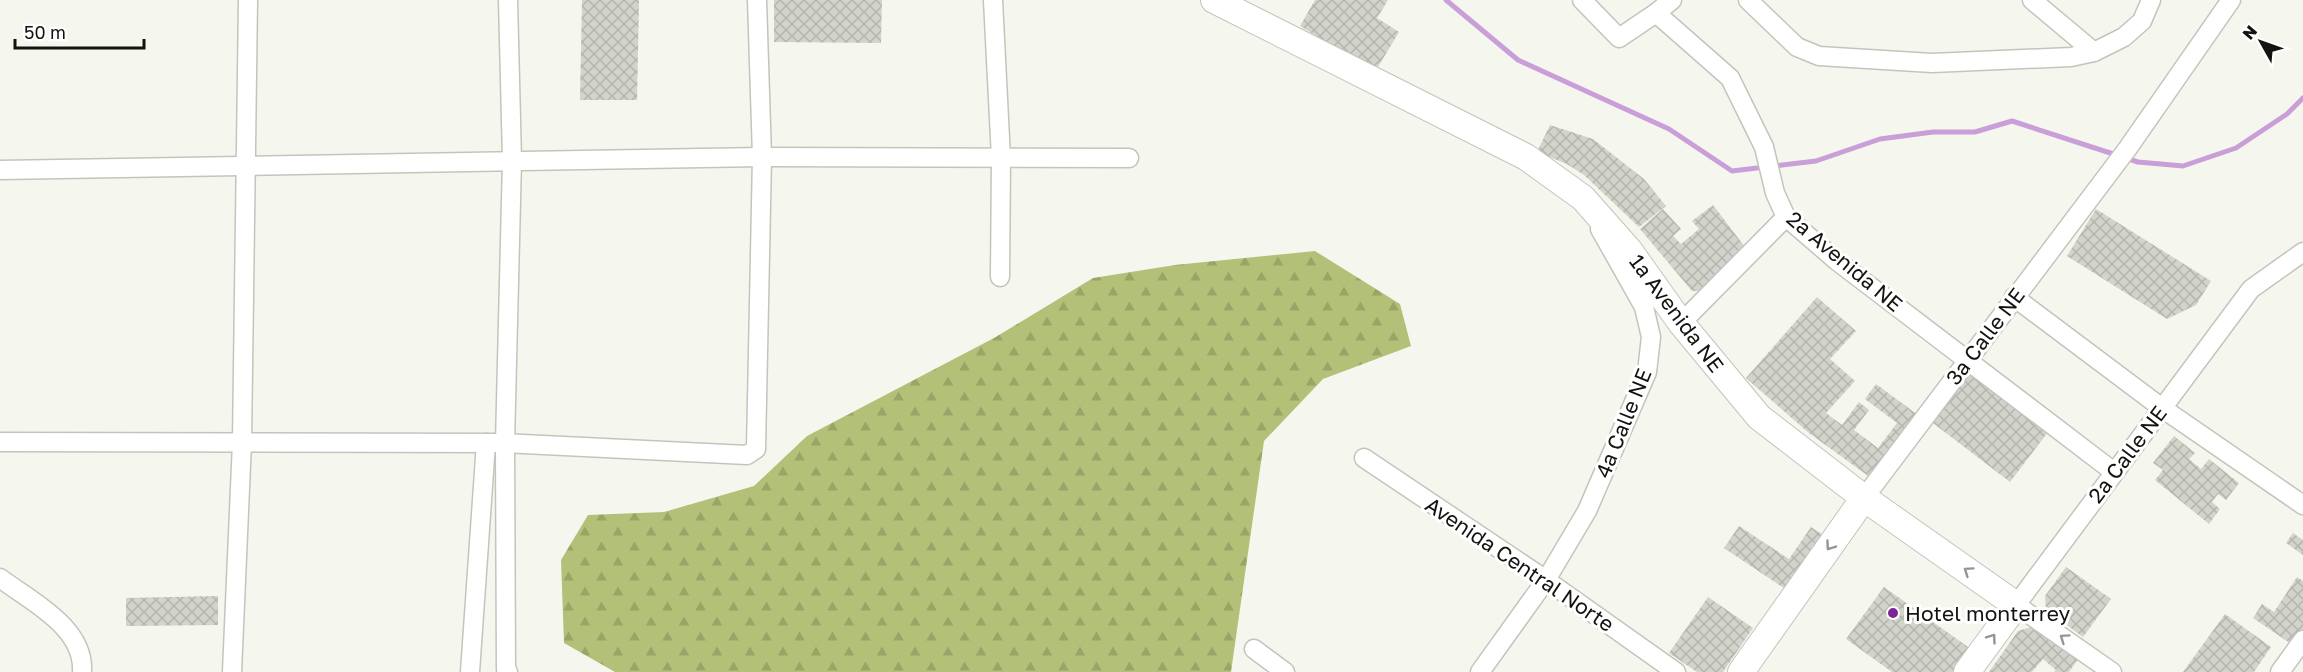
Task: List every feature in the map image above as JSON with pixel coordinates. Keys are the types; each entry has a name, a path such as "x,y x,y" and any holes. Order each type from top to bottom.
{"main road":[{"name":"1a Avenida NE","path":"1214,0 1526,157 1582,198 1629,250 1681,323 1759,417 1864,498 2016,605"},
{"name":"3a Calle NE","path":"1741,672 1864,498"},
{"name":"2a Calle NE","path":"1967,672 2016,605"}],"street":[{"path":"232,672 242,442 248,0"},
{"path":"508,0 512,160 505,443 506,669 508,672"},
{"path":"0,442 505,443 747,455 756,449 762,157 757,0"},
{"path":"993,0 1001,158 1000,277"},
{"path":"1582,0 1619,38 1672,0"},
{"path":"1748,0 1797,47 1819,56 1932,63 2071,57 2094,52 2124,37 2142,21 2151,0"},
{"path":"2032,0 2094,52"},
{"name":"3a Calle NE","path":"1864,498 2014,297 2099,188 2231,0"},
{"name":"2a Avenida NE","path":"1656,13 1730,78 1764,147 1775,193 1786,217 1837,261 2114,472"},
{"path":"0,170 244,168 512,160 762,157 1130,158"},
{"name":"4a Calle NE","path":"1479,672 1546,580 1587,511 1647,372 1651,337 1644,307 1582,198"},
{"path":"1681,323 1786,217"},
{"name":"2a Calle NE","path":"2016,605 2251,289 2303,252"},
{"path":"2014,297 2162,408 2303,505"},
{"path":"470,672 486,443"},
{"name":"Avenida Central Norte","path":"1364,458 1546,580 1676,672"},
{"path":"0,578 70,633 81,655 82,672"},
{"name":"1a Avenida NE","path":"2016,605 2112,672"},
{"path":"2280,672 2303,640"},
{"path":"1254,649 1285,672"}],"green space":[{"path":"1315,251 1400,304 1411,346 1323,379 1264,441 1231,672 615,672 564,643 561,560 588,515 664,512 754,486 807,436 994,338 1093,278 1175,265"}],"building":[{"path":"582,0 639,0 637,100 580,100"},
{"path":"774,0 882,0 881,43 774,42"},
{"path":"1315,0 1388,0 1377,18 1399,32 1375,72 1300,26"},
{"path":"1550,125 1593,139 1644,179 1666,206 1639,227 1584,175 1567,164 1537,152"},
{"path":"1713,205 1748,251 1699,291 1692,291 1640,229 1663,209 1681,229 1673,236 1681,244 1699,229 1692,221"},
{"path":"2096,209 2211,281 2196,305 2167,319 2067,256"},
{"path":"1817,297 1856,331 1830,359 1855,381 1826,413 1842,425 1859,402 1869,410 1854,430 1878,448 1897,423 1865,399 1876,384 1922,418 1871,478 1809,433 1746,378"},
{"path":"1967,371 2048,432 2010,482 1929,420"},
{"path":"2174,436 2195,453 2189,459 2201,469 2209,459 2239,483 2226,500 2218,494 2212,502 2220,509 2209,524 2155,480 2163,470 2153,463"},
{"path":"1739,526 1789,559 1811,527 1828,538 1791,593 1724,548"},
{"path":"2293,533 2303,540 2303,555 2286,543"},
{"path":"2066,567 2111,599 2083,637 2046,610 2045,596"},
{"path":"2297,577 2303,581 2303,630 2293,645 2253,618 2262,604 2274,612"},
{"name":"Hotel monterrey","path":"1884,587 1975,652 1961,672 1892,672 1846,639"},
{"path":"218,596 218,625 126,626 126,598"},
{"path":"1708,597 1753,628 1723,672 1697,672 1669,653"},
{"path":"2225,614 2271,647 2254,672 2183,672"},
{"path":"2034,626 2079,658 2069,672 2054,672 2056,670 2043,659 2032,672 1989,672 2018,631"}],"waterway":[{"path":"1446,0 1518,60 1669,129 1732,171 1816,161 1880,139 1933,132 1975,132 2012,121 2138,162 2183,166 2236,148 2287,114 2303,98"}],"place":[{"name":"Hotel monterrey","path":"1893,613"}]}
